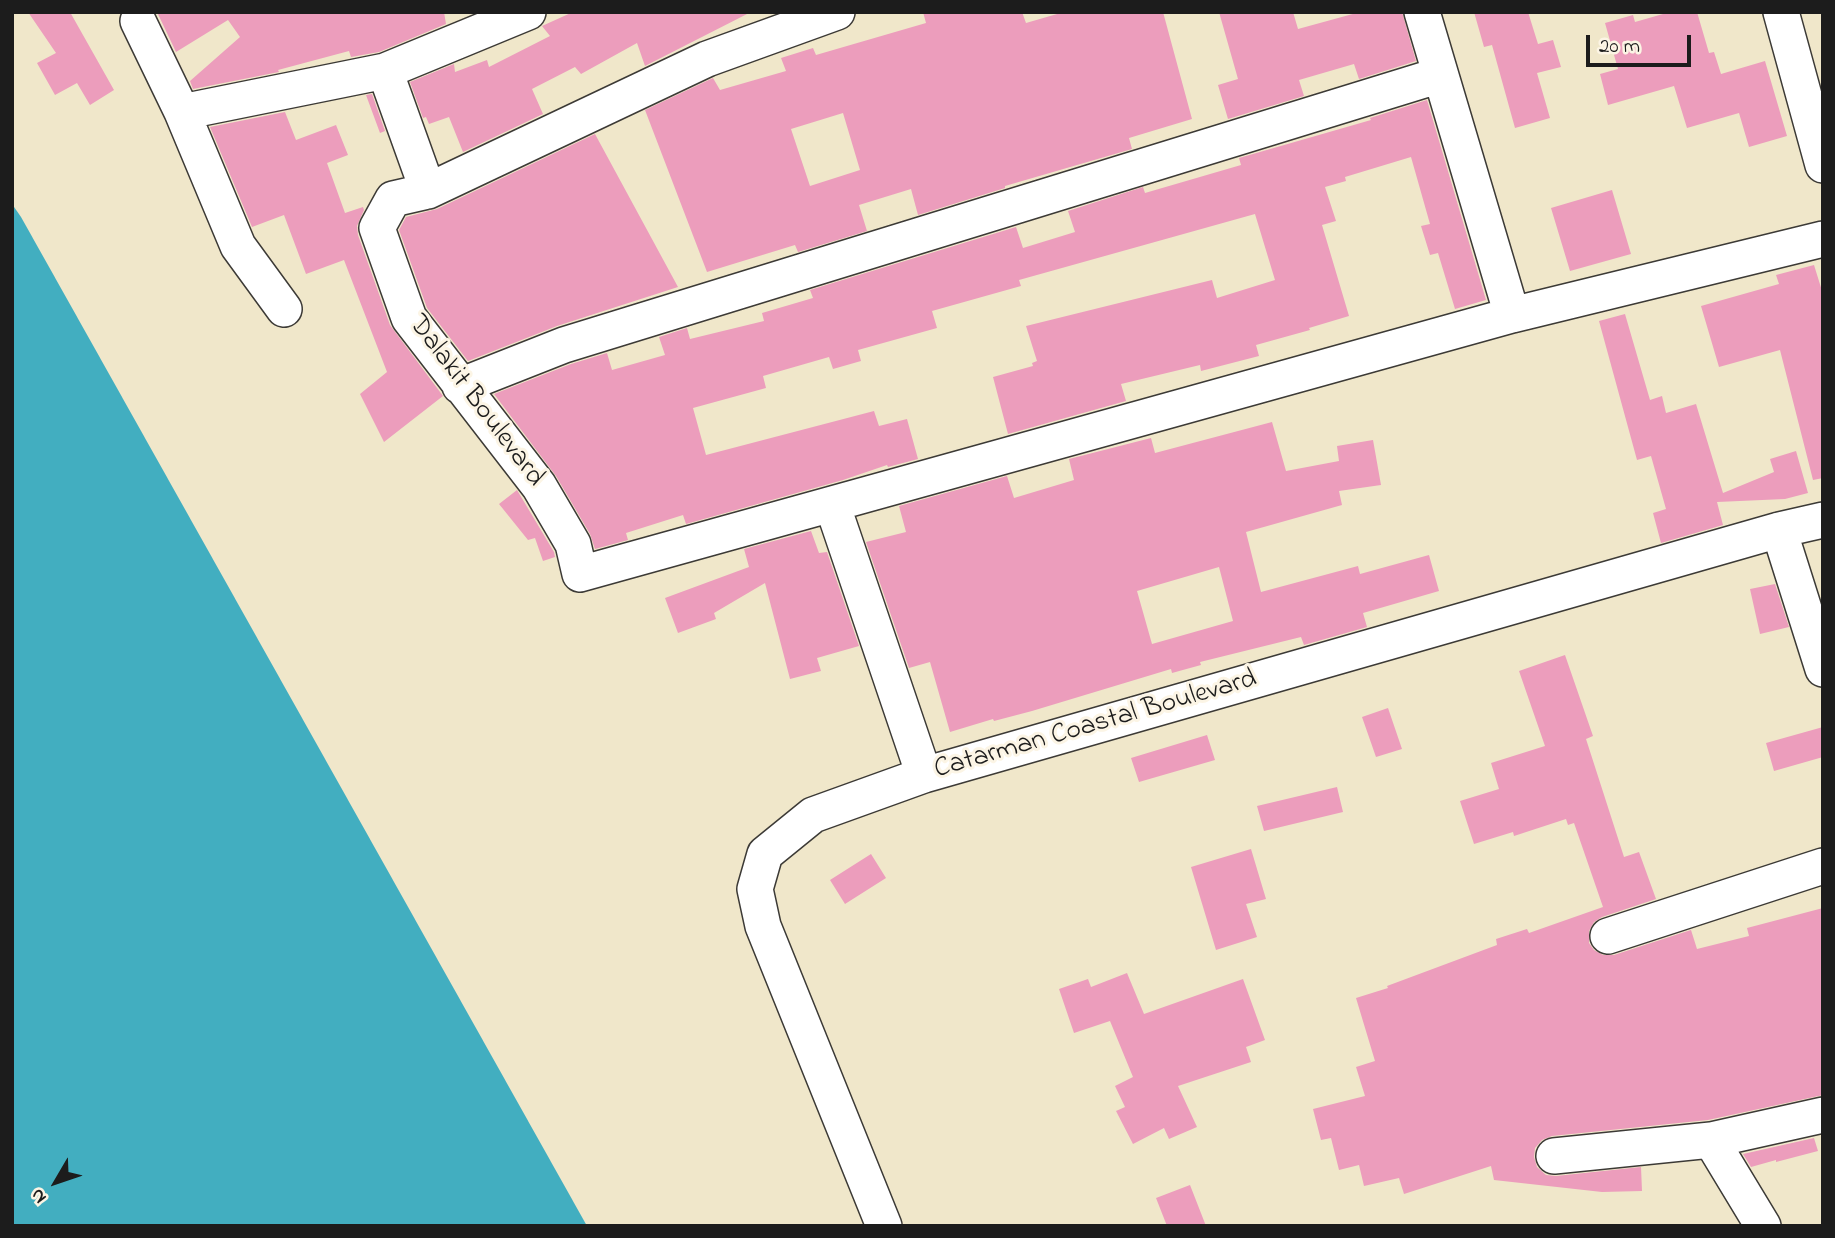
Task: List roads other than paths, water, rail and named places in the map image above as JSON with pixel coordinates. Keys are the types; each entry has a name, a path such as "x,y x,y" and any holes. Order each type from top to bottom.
{"street":[{"path":"182,112 385,71 528,12"},
{"path":"385,71 428,191 707,59 837,12"},
{"path":"1422,12 1512,315"},
{"path":"1781,12 1823,166"},
{"path":"138,21 182,112 238,246 284,309"},
{"path":"460,386 564,345 1440,75"},
{"name":"Dalakit Boulevard","path":"428,191 393,199 377,228 409,318 539,486 573,544 580,573 832,504"},
{"path":"924,775 832,504 1512,315 1823,239"},
{"name":"Catarman Coastal Boulevard","path":"884,1226 762,926 755,889 765,855 813,815 924,775 1779,530 1823,520"},
{"path":"1779,530 1823,669"},
{"path":"1608,936 1823,866"},
{"path":"1554,1156 1710,1140 1823,1115"},
{"path":"1710,1140 1763,1226"}],"water":[{"path":"12,204 21,217 587,1226 12,1226"}]}
